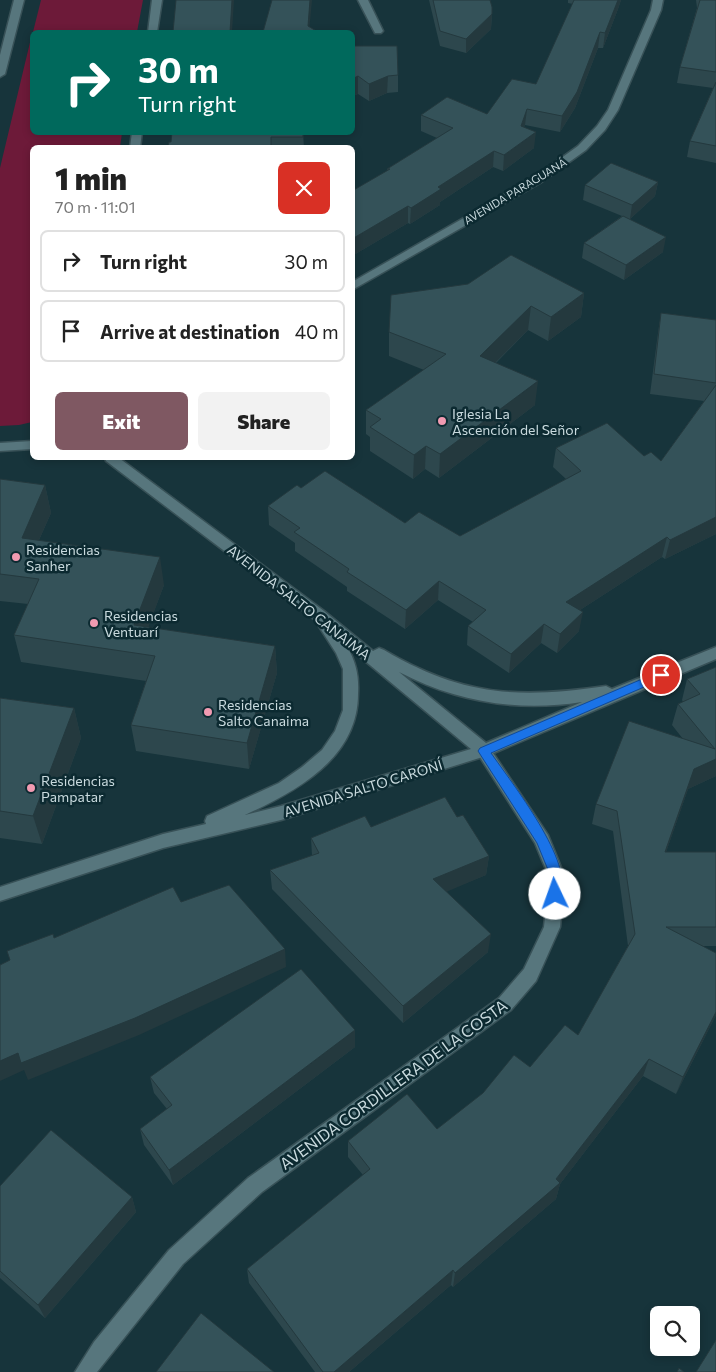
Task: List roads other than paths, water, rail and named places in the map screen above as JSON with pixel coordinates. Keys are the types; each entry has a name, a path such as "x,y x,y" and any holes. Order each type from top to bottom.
{"street":[{"path":"0,74 19,0"},
{"path":"152,30 157,0"},
{"path":"363,0 378,31"},
{"name":"AVENIDA PARAGUANÁ","path":"355,285 536,181 582,148 601,128 612,110 656,10 658,0"},
{"path":"0,447 30,445"},
{"name":"AVENIDA SALTO CANAIMA","path":"114,460 319,615 484,751"},
{"path":"319,615 407,672 454,690 488,698 542,700 624,690"},
{"path":"163,841 276,794 331,752 348,725 354,699 349,665 319,615"},
{"name":"AVENIDA SALTO CARONÍ","path":"0,894 163,841 281,813 484,751 624,690 716,653"},
{"name":"AVENIDA CORDILLERA DE LA COSTA","path":"85,1372 101,1349 176,1257 255,1185 505,1004 530,975 552,927 557,877 542,840 484,751"}],"place":[{"name":"Iglesia La Ascención del Señor","path":"442,421"},
{"name":"Residencias Sanher","path":"16,557"},
{"name":"Residencias Ventuarí","path":"94,623"},
{"name":"Residencias Salto Canaima","path":"208,712"},
{"name":"Residencias Pampatar","path":"31,788"}]}
